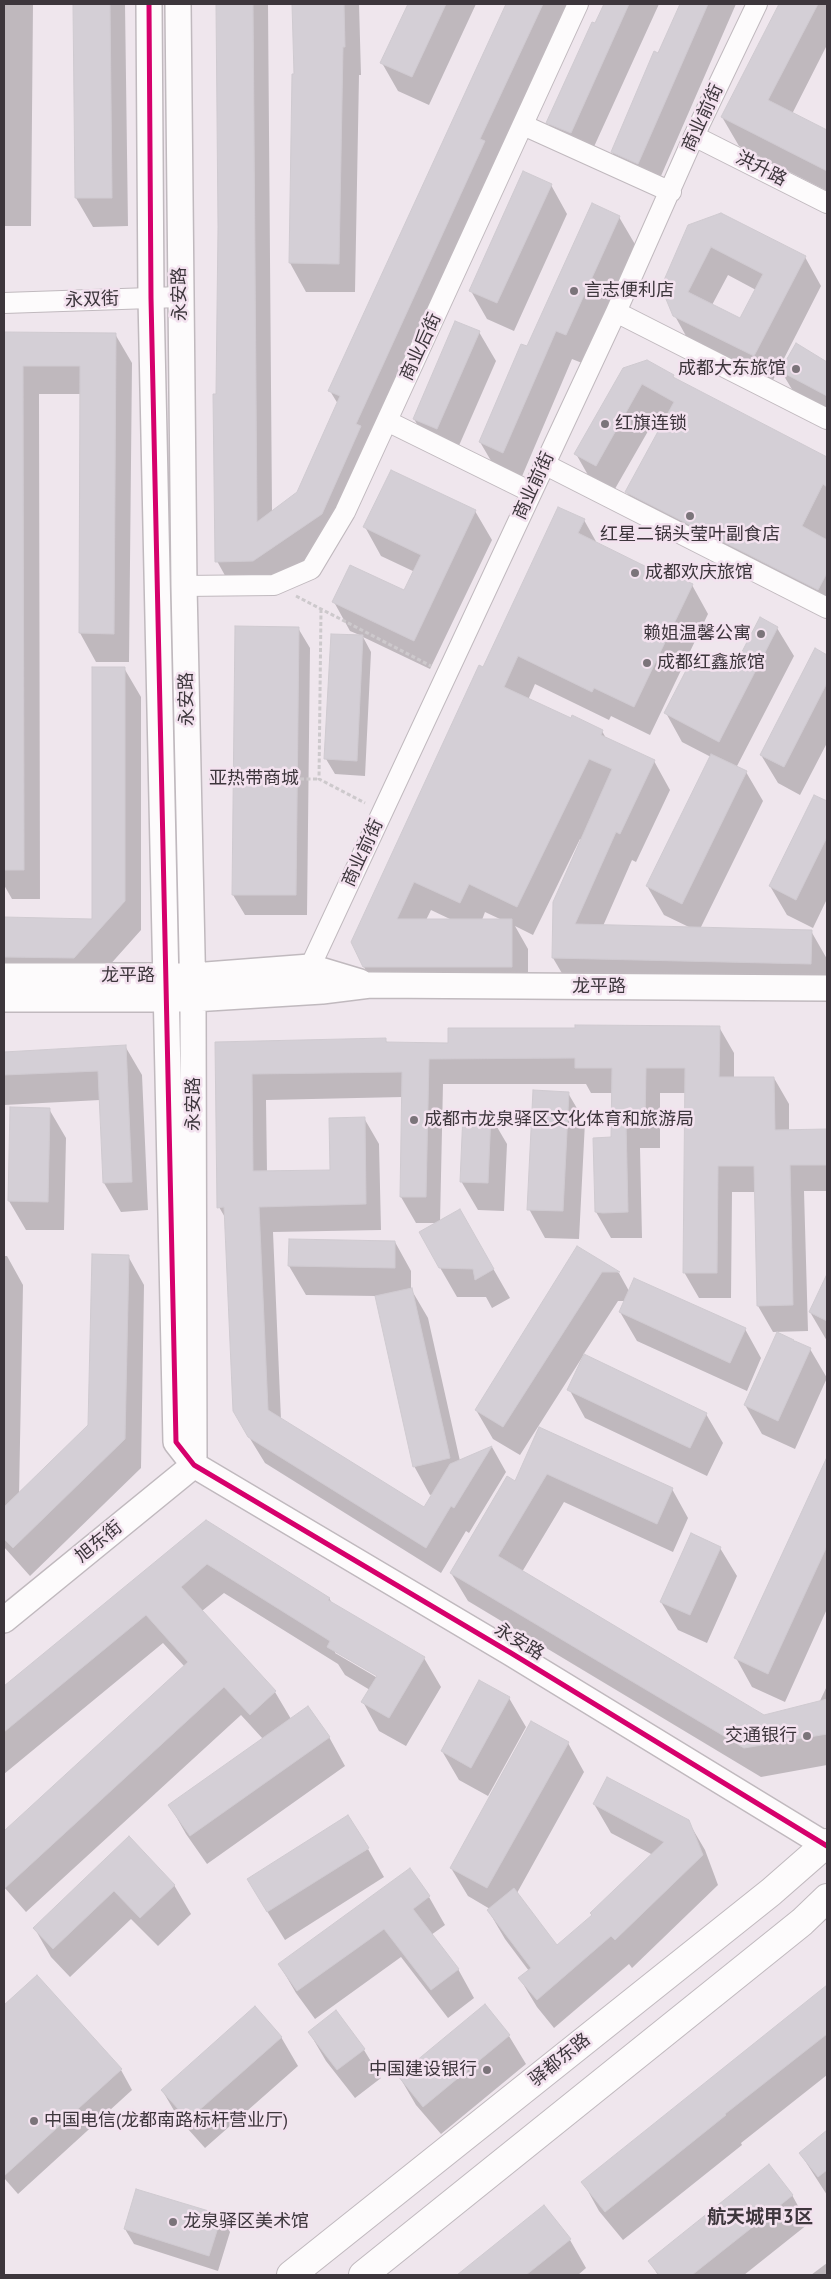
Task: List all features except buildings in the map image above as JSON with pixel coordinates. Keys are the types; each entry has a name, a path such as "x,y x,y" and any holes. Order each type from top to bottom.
{"highway":[{"name":"驿都东路","path":"291,2275 772,1892 827,1845"},
{"path":"363,2275 802,1922 827,1898"}],"street":[{"path":"149,4 151,298 176,1442 194,1464"},
{"name":"永安路","path":"178,4 184,586 193,987 194,1464 520,1658 827,1845"},
{"name":"商业后街","path":"184,586 274,585 311,569 345,512 578,4"},
{"name":"商业前街","path":"310,967 616,312 694,136 757,4"},
{"path":"523,125 670,192"},
{"name":"洪升路","path":"694,136 827,203"},
{"name":"永双街","path":"4,303 180,297"},
{"path":"616,312 827,419"},
{"path":"387,421 531,492"},
{"path":"544,464 827,608"},
{"name":"龙平路","path":"193,987 310,967 370,985"},
{"name":"龙平路","path":"4,976 166,987 322,991 370,985 827,988"},
{"name":"龙平路","path":"4,999 166,987"},
{"name":"旭东街","path":"4,1620 194,1464"}],"path":[{"path":"274,585 446,674"},
{"path":"321,610 319,779 382,812"}],"cycle path":[{"path":"149,4 151,298 176,1442 194,1465 511,1653 827,1846"}],"place":[{"name":"言志便利店","path":"574,291"},
{"name":"成都大东旅馆","path":"796,369"},
{"name":"红旗连锁","path":"605,424"},
{"name":"红星二锅头莹叶副食店","path":"690,516"},
{"name":"成都欢庆旅馆","path":"635,573"},
{"name":"赖姐温馨公寓","path":"761,634"},
{"name":"成都红鑫旅馆","path":"647,663"},
{"name":"成都市龙泉驿区文化体育和旅游局","path":"414,1120"},
{"name":"交通银行","path":"807,1736"},
{"name":"中国建设银行","path":"487,2070"},
{"name":"中国电信(龙都南路标杆营业厅)","path":"34,2121"},
{"name":"龙泉驿区美术馆","path":"173,2222"}],"district":[{"name":"航天城甲3区","path":"760,2218"}]}
